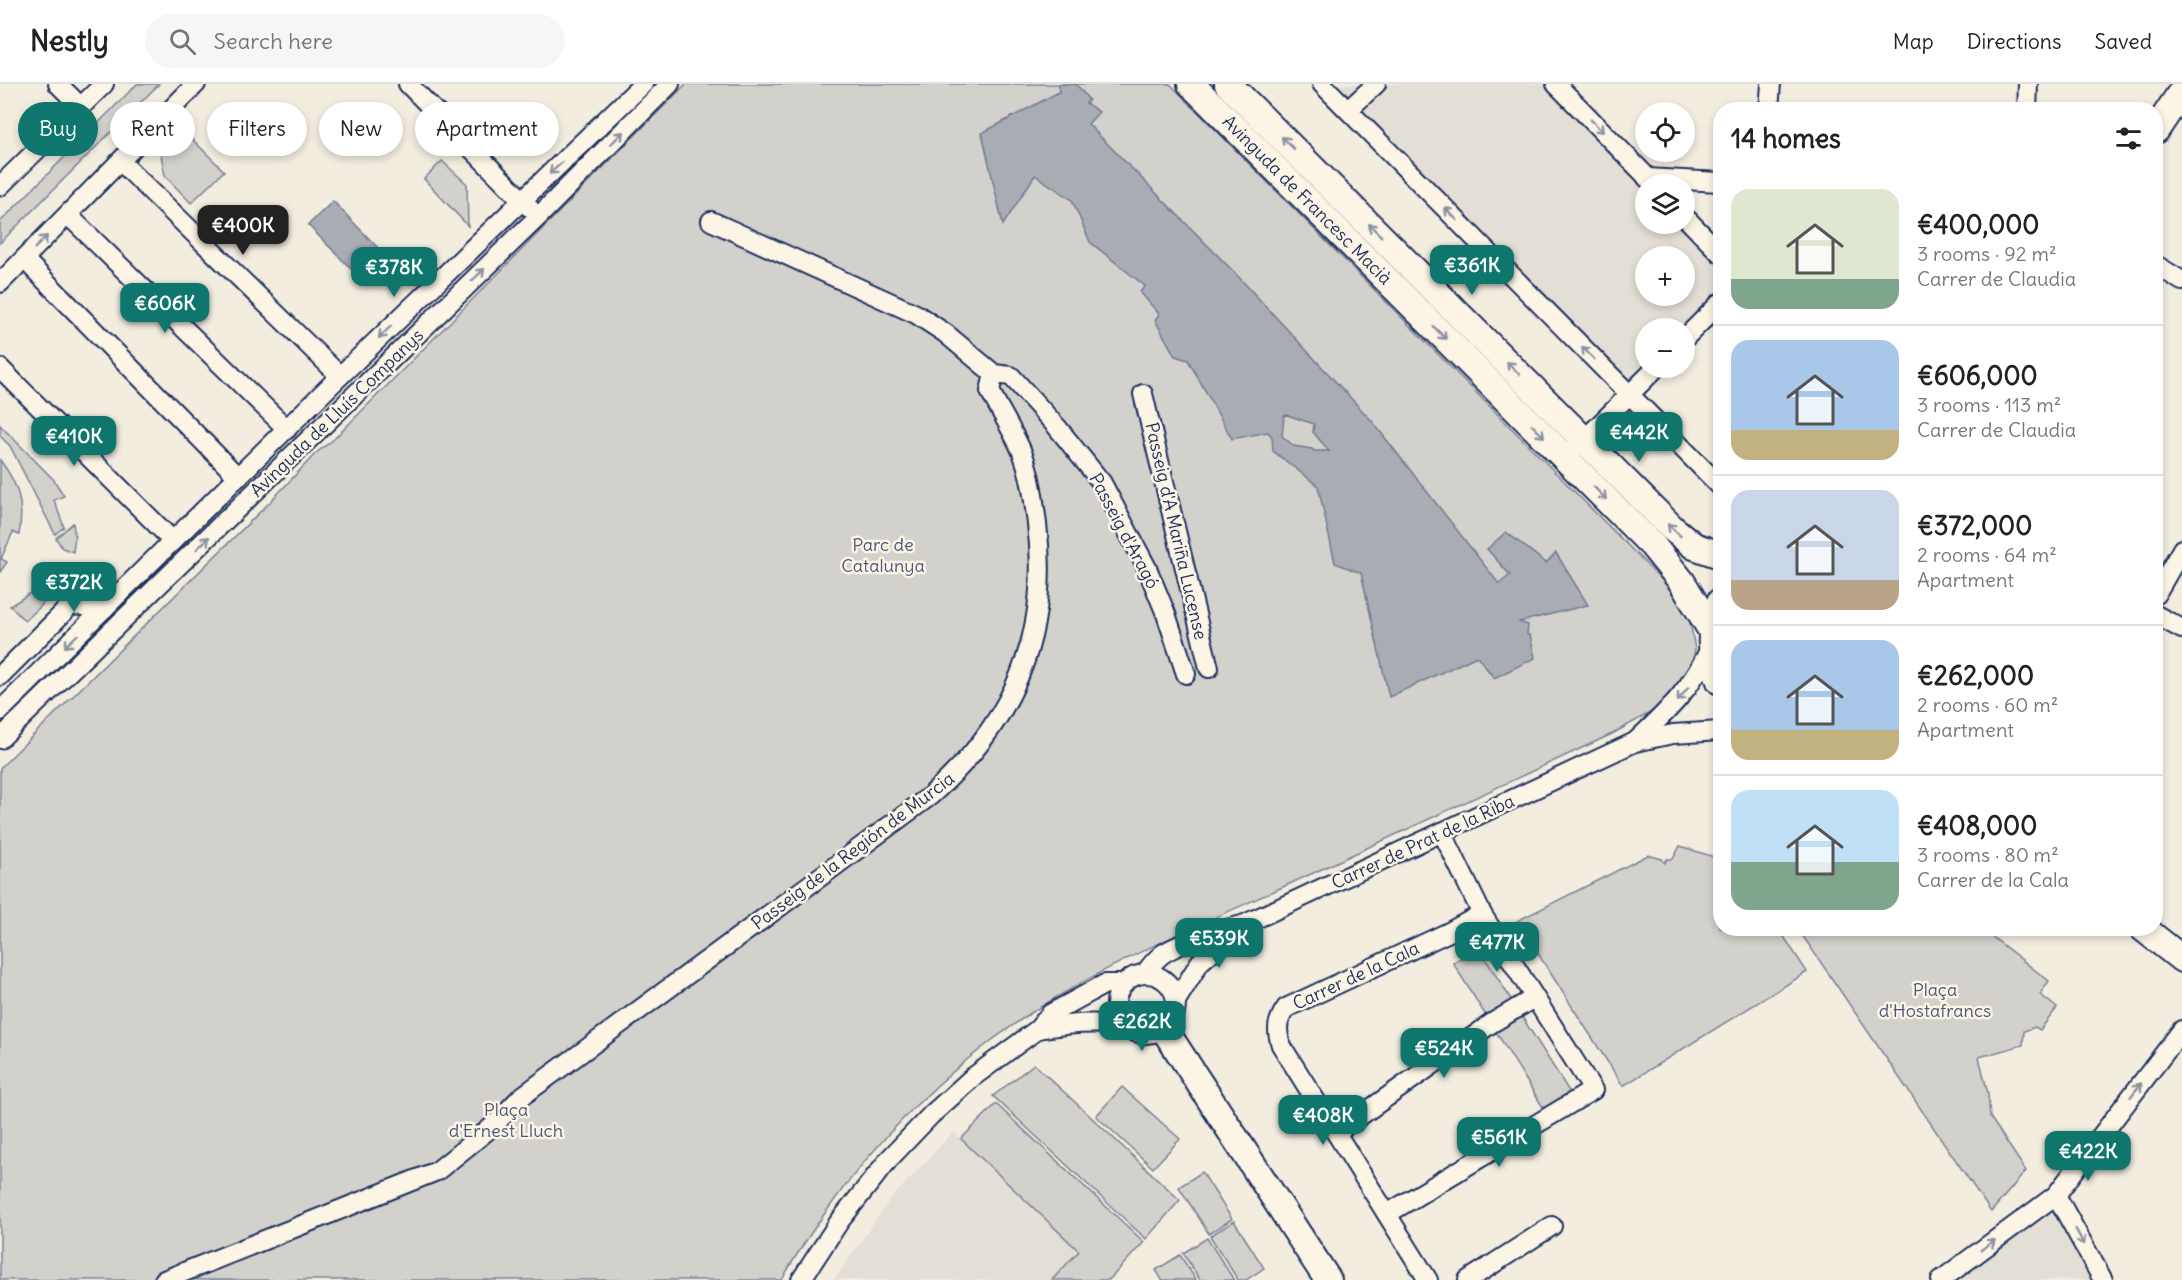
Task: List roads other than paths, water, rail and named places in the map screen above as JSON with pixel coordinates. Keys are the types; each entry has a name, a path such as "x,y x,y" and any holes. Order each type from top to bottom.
{"main road":[{"name":"Avinguda de Francesc Macià","path":"1191,84 1566,458 1672,568 1712,638"},
{"name":"Avinguda de Francesc Macià","path":"1228,84 1683,538 1694,546 1713,553"},
{"path":"2163,120 2182,91"},
{"path":"1713,629 1713,658"},
{"path":"2163,922 2182,937"},
{"path":"2153,936 2182,959"},
{"path":"1164,1029 1328,1280"}],"street":[{"path":"58,84 76,102"},
{"path":"86,102 105,84"},
{"path":"0,283 196,84"},
{"path":"408,84 538,217"},
{"name":"Avinguda de Lluís Companys","path":"0,711 340,376 643,84"},
{"name":"Avinguda de Lluís Companys","path":"0,739 538,217 670,84"},
{"path":"1322,84 1713,479"},
{"path":"1348,110 1376,84"},
{"path":"1556,84 1643,174"},
{"path":"1770,102 1771,84"},
{"path":"2027,102 2028,84"},
{"path":"0,186 31,156"},
{"path":"120,162 340,376"},
{"path":"1695,182 1713,182"},
{"path":"68,215 287,429"},
{"name":"Passeig d'Aragó","path":"711,221 916,314 945,333 998,381 1065,436 1102,483 1147,568 1166,614 1186,674"},
{"path":"1695,227 1713,246"},
{"path":"24,259 238,477"},
{"path":"2163,269 2182,281"},
{"path":"1695,328 1713,310"},
{"path":"0,368 173,541 161,584"},
{"path":"1566,458 1646,378"},
{"name":"Passeig de la Región de Murcia","path":"164,1280 437,1171 480,1137 521,1097 930,796 956,774 985,740 1007,703 1027,658 1036,614 1040,578 1040,545 1032,485 998,381"},
{"name":"Passeig d'A Mariña Lucense","path":"1143,394 1209,668"},
{"path":"2163,582 2182,549"},
{"path":"0,676 71,605 105,608"},
{"path":"2163,619 2182,629"},
{"path":"1635,742 1680,698 1700,671 1712,638"},
{"path":"1635,742 1673,734 1713,731"},
{"name":"Carrer de Prat de la Riba","path":"1144,974 1162,954 1200,936 1245,924 1635,742"},
{"path":"1388,1214 1593,1090 1482,914 1442,832"},
{"name":"Carrer de la Cala","path":"1428,1280 1281,1045 1278,1023 1286,1008 1449,932 1482,914"},
{"name":"Carrer de Prat de la Riba","path":"1176,1001 1200,962 1245,924"},
{"path":"1038,1029 1062,1025 1104,1023 1124,1026 1139,1034 1148,1035 1164,1029 1176,1012 1176,1001 1169,984 1153,974 1144,974 1129,979 1123,984 1116,1000 1116,1009 1124,1026"},
{"path":"801,1280 839,1222 896,1152 930,1115 973,1077 1038,1029 1050,1014 1105,984 1123,984"},
{"path":"1336,1133 1492,1023 1534,998"},
{"path":"1941,1280 2056,1195 2182,1030"},
{"path":"2056,1195 2103,1280"},
{"path":"1468,1280 1552,1226"}],"park label":[{"name":"Parc de Catalunya","path":"883,555"},
{"name":"Plaça d'Hostafrancs","path":"1935,1000"},
{"name":"Plaça d'Ernest Lluch","path":"506,1120"}]}
